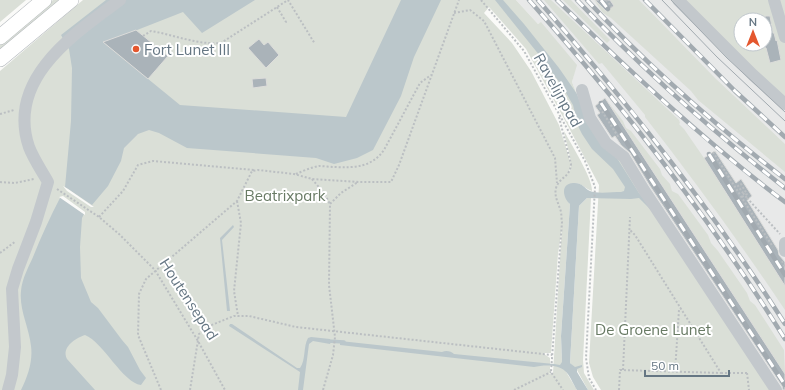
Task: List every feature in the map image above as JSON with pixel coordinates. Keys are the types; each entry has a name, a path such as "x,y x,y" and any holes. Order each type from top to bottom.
{"main road":[{"path":"0,37 44,0"},
{"path":"0,59 70,0"}],"street":[{"path":"8,390 16,347 12,289 36,222 53,186 29,147 26,130 26,108 32,87 40,71 78,31 120,0"},
{"path":"678,0 785,104"},
{"path":"774,0 785,37"},
{"path":"582,90 590,118 606,142 624,157 644,190 776,390"},
{"path":"780,253 782,239"}],"path":[{"path":"143,36 151,31 195,42 211,44 221,43 288,0 315,44"},
{"path":"100,217 123,191 138,165 153,161 294,174 312,179 390,182 393,178 459,0"},
{"name":"Ravelijnpad","path":"481,0 524,51 585,161 595,188 586,358 589,378 596,390"},
{"path":"606,0 612,7"},
{"path":"277,7 286,22 285,23"},
{"path":"454,13 470,10 484,21 555,158 557,185 556,196 562,222 551,372 563,390"},
{"path":"294,174 319,166 357,167 370,163 379,158 420,83 432,75"},
{"path":"0,114 26,108"},
{"path":"557,185 568,173 571,164 558,114"},
{"path":"713,152 780,253 785,267"},
{"path":"161,390 138,335 139,294 141,286 155,270 237,201 252,171 258,170"},
{"path":"0,182 16,183 40,178 53,186"},
{"path":"312,179 324,193 330,204 329,285 335,337 323,390"},
{"path":"330,204 341,193 359,182"},
{"path":"742,197 747,194 741,184 738,186 747,198 782,239"},
{"name":"Houtensepad","path":"53,186 100,217 155,270 198,340 225,390"},
{"path":"237,201 241,223 234,291 238,316"},
{"path":"619,390 620,371 623,370 630,217"},
{"path":"629,229 635,235 721,372"},
{"path":"675,372 679,310 681,308"},
{"path":"190,390 198,334 209,326 234,316 250,316 296,327 552,355"},
{"path":"623,370 748,374 749,390"},
{"path":"514,390 551,372"}],"shaded area":[{"path":"106,0 255,0 202,33 183,12 104,43 180,105 346,117 401,0 441,0 414,57 401,96 373,150 357,158 334,164 316,158 187,148 159,133 149,130 138,134 124,148 121,161 108,186 92,205 65,187 71,121 72,68 69,49 61,35"},
{"path":"495,0 503,0 559,68 577,94 586,118 615,155 639,193 651,208 651,210 639,198 587,198 579,206 570,363 575,367 582,365 582,367 577,369 577,372 588,390 577,390 567,373 554,366 534,367 340,345 340,341 442,352 448,351 454,354 560,365 562,362 561,336 570,204 564,195 564,189 569,184 573,183 579,183 590,191 605,193 621,192 624,191 625,187 613,169 592,149 582,134 578,126 573,105 562,86"},
{"path":"516,0 684,0 733,49 733,52 737,52 785,100 785,390 761,390 586,118 572,82 576,65 540,23 538,24"},
{"path":"60,198 84,214 82,218 80,247 81,278 91,302 98,308 128,347 146,378 141,385 134,383 127,377 99,345 85,335 77,338 67,347 66,355 67,359 95,390 21,390 26,379 31,357 30,339 21,305 22,287 27,269"},
{"path":"233,225 234,227 222,240 230,311 227,311 220,238"},
{"path":"230,324 297,368 300,368 302,365 305,345 308,338 330,339 331,342 330,344 313,341 309,344 303,390 298,390 300,372 229,326"}],"green space":[{"path":"0,0 26,0 0,22"},
{"path":"53,0 61,0 0,50 0,43"},
{"name":"Beatrixpark","path":"83,0 516,0 538,24 541,22 577,65 572,82 586,118 621,161 771,390 601,390 593,377 589,363 599,185 526,49 489,7 484,13 512,43 531,71 559,125 571,163 564,131 589,178 591,186 592,191 580,184 570,184 568,202 570,204 561,336 562,362 577,390 0,390 0,71","holes":["562,227 553,373 549,374 551,372 550,358 544,353 551,353 558,254"]},
{"path":"544,0 551,0 679,120 679,124 704,158 785,286 785,310 699,188 645,115 602,63 599,64"},
{"path":"563,0 571,0 610,40 607,43"},
{"path":"594,0 606,11 614,6 610,0 639,0 715,78 785,144 785,172 698,100 691,91 611,18 603,13"},
{"path":"684,0 785,0 785,100 737,52 773,52 773,12 733,12 733,49"},
{"path":"608,102 623,121 626,128 631,131 660,169 662,175 670,184 672,191 678,194 708,235 711,243 747,293 750,301 755,305 784,350 785,374"},
{"path":"587,198 591,198 583,360 584,373 594,390 588,390 577,370 570,363 579,206"}],"pier":[{"path":"63,186 94,207 91,207 67,191"},
{"path":"63,196 85,212 85,215 59,197"}],"building":[{"path":"595,0 610,0 614,6 606,11"},
{"name":"Fort Lunet III","path":"136,30 168,56 148,79 103,42"},
{"path":"774,33 781,60 770,63 767,52 773,52"},
{"path":"259,39 264,45 268,42 279,55 266,68 248,48"},
{"path":"266,78 267,86 253,88 252,79"},
{"path":"605,98 785,374 785,390 783,390 782,386 650,186 630,153 621,145 615,136 612,138 597,115 600,113 595,106"},
{"path":"715,151 736,183 741,179 752,196 747,200 778,250 779,255 785,262 785,286 704,158"}],"waterway":[{"path":"327,341 344,342"}],"tram line":[{"path":"662,0 717,57 785,121"},
{"path":"671,0 727,58 785,112"}],"railway":[{"path":"529,0 632,122 664,164 727,250 785,339"},
{"path":"538,0 604,78 668,158 728,239 785,324"},
{"path":"557,0 696,130 785,202"},
{"path":"577,0 626,50 677,98 730,144 785,188"},
{"path":"587,0 633,48 682,94 785,179"},
{"path":"601,0 608,9"},
{"path":"645,0 735,91 785,137"},
{"path":"601,103 785,385"},
{"path":"709,154 785,275"}],"place":[{"name":"Fort Lunet III","path":"136,49"}],"park label":[{"name":"De Groene Lunet","path":"653,329"}]}
